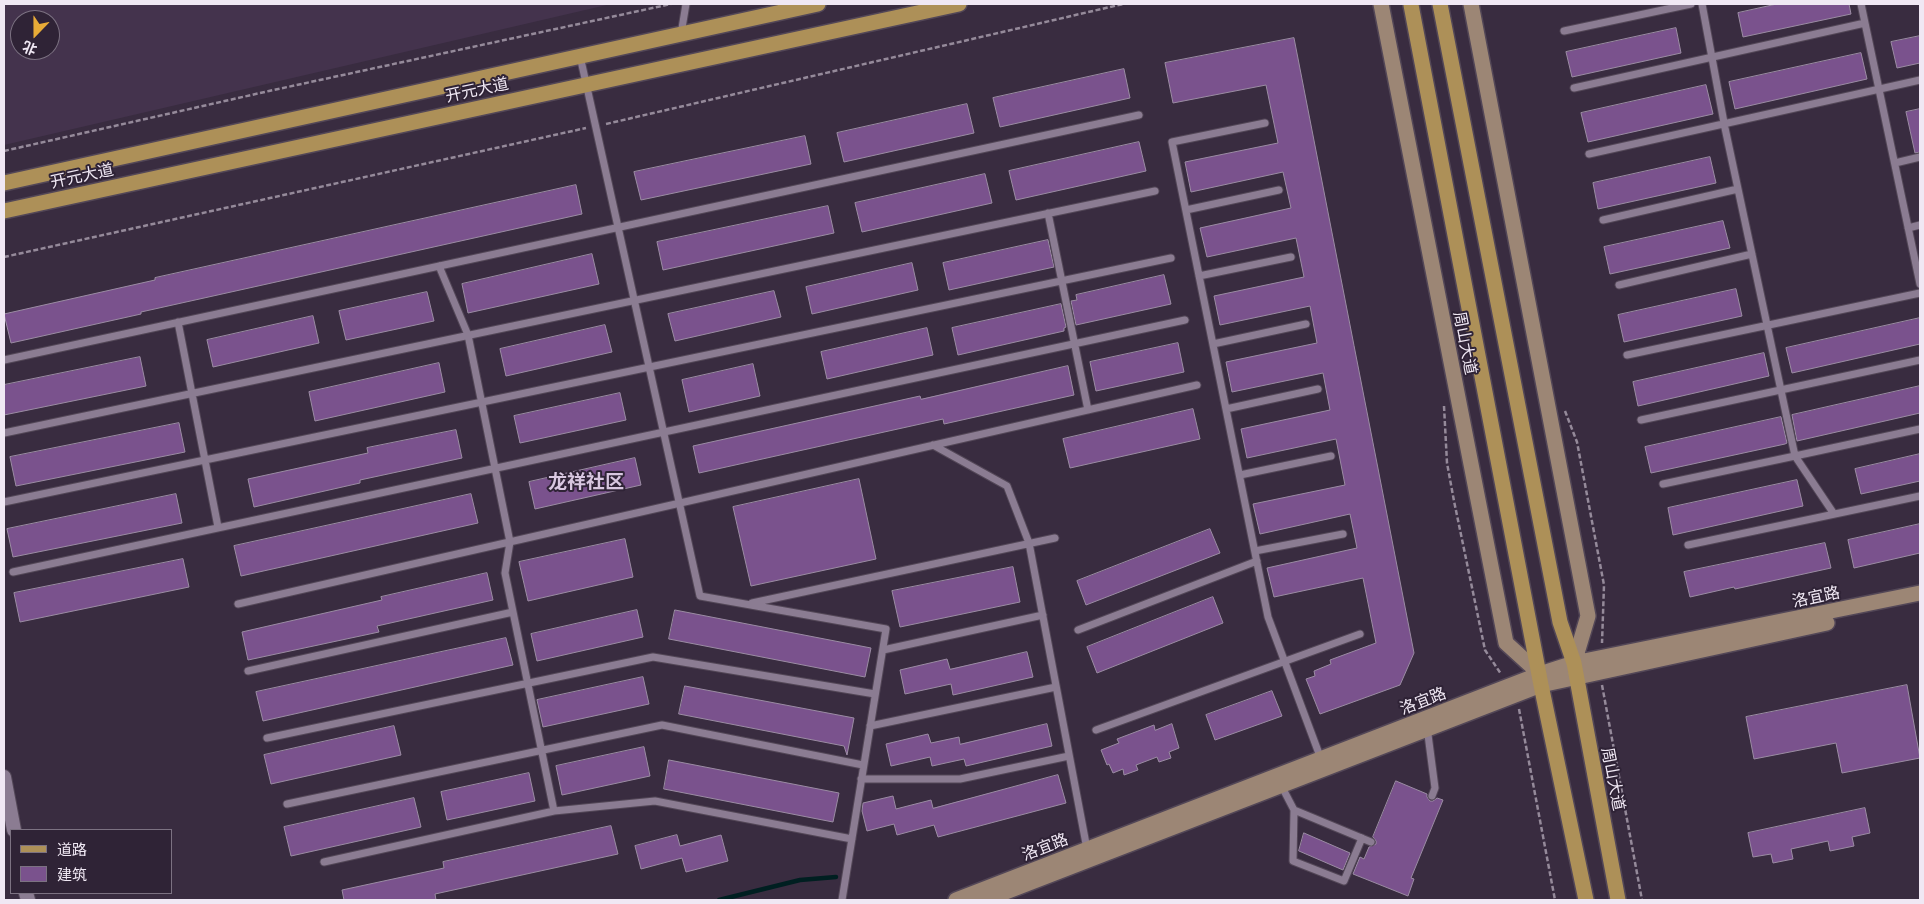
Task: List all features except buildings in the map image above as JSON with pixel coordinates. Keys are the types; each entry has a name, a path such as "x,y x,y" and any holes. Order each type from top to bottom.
{"main road":[{"name":"开元大道","path":"4,183 818,4"},
{"name":"开元大道","path":"4,211 959,4"},
{"name":"周山大道","path":"1440,4 1560,622 1575,670 1618,900"},
{"name":"周山大道","path":"1411,5 1541,679 1586,900"}],"street":[{"name":"周山大道","path":"1471,4 1588,616 1575,670"},
{"name":"周山大道","path":"1382,5 1506,643 1541,679"},
{"name":"洛宜路","path":"985,900 1279,781 1541,679 1920,592"},
{"name":"洛宜路","path":"1575,670 1920,603"},
{"path":"4,777 14,829"},
{"name":"洛宜路","path":"956,900 1087,849 1279,781"}],"lane":[{"path":"681,34 686,4"},
{"path":"1564,31 1691,4"},
{"path":"1702,4 1724,124 1795,456 1834,514"},
{"path":"1861,4 1920,284"},
{"path":"1574,88 1865,22"},
{"path":"580,56 700,596 886,628 842,900"},
{"path":"1589,154 1920,80"},
{"path":"4,360 1139,115"},
{"path":"1265,123 1172,142 1268,617 1323,764"},
{"path":"1895,163 1920,157"},
{"path":"1603,220 1738,189"},
{"path":"1186,210 1279,190"},
{"path":"4,433 1155,191"},
{"path":"1048,213 1088,410"},
{"path":"1908,228 1920,225"},
{"path":"1619,285 1752,254"},
{"path":"1199,276 1291,257"},
{"path":"4,502 1171,258"},
{"path":"439,266 468,335 510,542 505,573 512,612 554,812"},
{"path":"1627,355 1920,293"},
{"path":"13,572 1185,320"},
{"path":"178,322 218,527"},
{"path":"1213,344 1306,324"},
{"path":"1641,420 1920,360"},
{"path":"238,604 1197,385"},
{"path":"1226,409 1318,389"},
{"path":"1663,484 1920,429"},
{"path":"933,445 1007,486 1029,543 1087,849"},
{"path":"1240,475 1331,456"},
{"path":"1688,545 1920,496"},
{"path":"1255,551 1343,534"},
{"path":"746,604 1055,538"},
{"path":"1078,630 1257,561"},
{"path":"248,671 512,612"},
{"path":"883,650 1043,615"},
{"path":"1096,730 1360,634"},
{"path":"266,738 652,657 875,694"},
{"path":"870,726 1056,687"},
{"path":"1427,724 1435,788 1432,796"},
{"path":"287,804 662,725 863,765"},
{"path":"861,779 960,779 1069,756"},
{"path":"1279,781 1294,810 1293,861 1344,881 1362,838"},
{"path":"324,862 554,812 655,801 852,840"},
{"path":"1294,810 1371,842"}],"path":[{"path":"4,151 269,90 671,4"},
{"path":"4,257 596,126 1123,4"}],"shaded area":[{"path":"4,4 611,4 4,145"}],"waterway":[{"path":"719,900 800,880 836,877"}],"district":[{"name":"龙祥社区","path":"586,482"}]}
